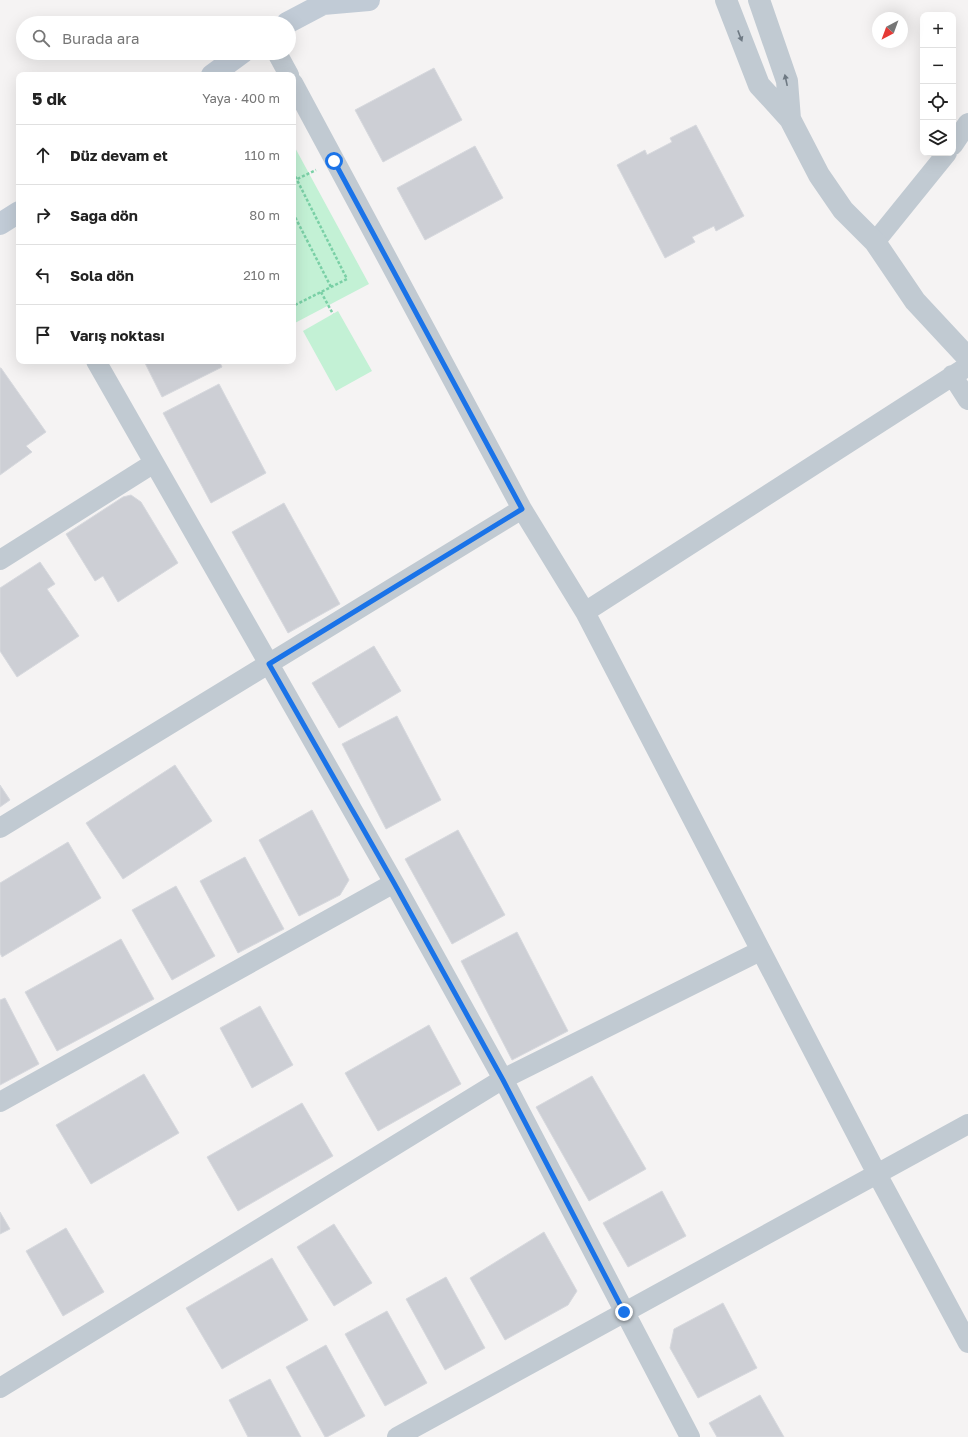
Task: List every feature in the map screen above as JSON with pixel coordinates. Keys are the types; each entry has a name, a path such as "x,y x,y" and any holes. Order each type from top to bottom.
{"main road":[{"path":"296,18 324,2 369,0"},
{"path":"216,72 232,60"}],"street":[{"path":"726,0 759,85 790,119 819,175 843,210 875,242 915,301 968,358"},
{"path":"759,0 787,81 790,119"},
{"path":"281,60 287,72"},
{"path":"296,89 522,509 584,612 877,1174 968,1343"},
{"path":"956,141 968,123"},
{"path":"875,242 945,156"},
{"path":"98,364 394,883 503,1080 690,1437"},
{"path":"584,612 960,371 968,400"},
{"path":"0,560 154,463"},
{"path":"0,828 522,509"},
{"path":"0,1102 394,883"},
{"path":"0,1388 503,1080 760,951"},
{"path":"397,1437 968,1124"}],"path":[{"path":"296,178 347,280 296,304"},
{"path":"296,219 331,287"},
{"path":"321,292 333,314"}],"green space":[{"path":"296,150 369,284 296,322"},
{"path":"338,311 372,371 336,391 303,331"}],"building":[{"path":"434,68 462,120 383,162 355,110"},
{"path":"696,125 744,216 716,231 714,226 692,237 695,242 665,258 617,165 645,150 647,155 672,142 670,138"},
{"path":"475,146 503,198 425,240 397,188"},
{"path":"146,364 220,364 222,367 162,397"},
{"path":"0,368 46,432 26,446 32,452 0,475"},
{"path":"219,384 266,473 211,503 163,413"},
{"path":"131,495 141,502 178,563 118,602 103,576 95,581 66,534 123,497"},
{"path":"284,503 340,604 288,633 232,532"},
{"path":"40,562 55,584 47,589 79,636 17,677 0,651 0,588"},
{"path":"374,646 401,691 339,728 312,683"},
{"path":"397,716 441,800 386,829 342,744"},
{"path":"175,765 212,821 123,879 86,823"},
{"path":"0,785 10,800 0,807"},
{"path":"312,810 349,880 340,895 299,916 259,840"},
{"path":"458,830 505,915 452,944 405,859"},
{"path":"68,842 101,898 2,957 0,953 0,883"},
{"path":"245,857 284,929 238,953 200,881"},
{"path":"176,886 215,956 172,980 132,910"},
{"path":"517,932 568,1031 512,1060 461,961"},
{"path":"121,939 154,999 57,1051 25,992"},
{"path":"5,998 39,1064 0,1085 0,1000"},
{"path":"260,1006 293,1065 252,1088 220,1028"},
{"path":"429,1025 461,1084 378,1131 345,1073"},
{"path":"144,1074 179,1133 91,1184 56,1125"},
{"path":"592,1076 646,1169 589,1201 536,1107"},
{"path":"302,1103 333,1156 238,1211 207,1157"},
{"path":"662,1191 686,1236 628,1267 603,1223"},
{"path":"0,1212 10,1229 0,1234"},
{"path":"334,1224 372,1283 334,1306 297,1247"},
{"path":"66,1228 104,1292 63,1316 26,1251"},
{"path":"544,1232 577,1291 568,1305 505,1340 470,1278"},
{"path":"272,1258 308,1320 222,1369 186,1308"},
{"path":"446,1277 485,1348 445,1370 406,1299"},
{"path":"723,1303 757,1368 698,1398 670,1348 674,1329"},
{"path":"387,1311 427,1383 385,1406 345,1334"},
{"path":"326,1345 365,1416 325,1437 286,1367"},
{"path":"270,1379 301,1437 248,1437 229,1400"},
{"path":"760,1395 784,1437 717,1437 709,1423"}],"route":[{"path":"334,161 522,509 269,664 394,883 503,1080 624,1312"}]}
